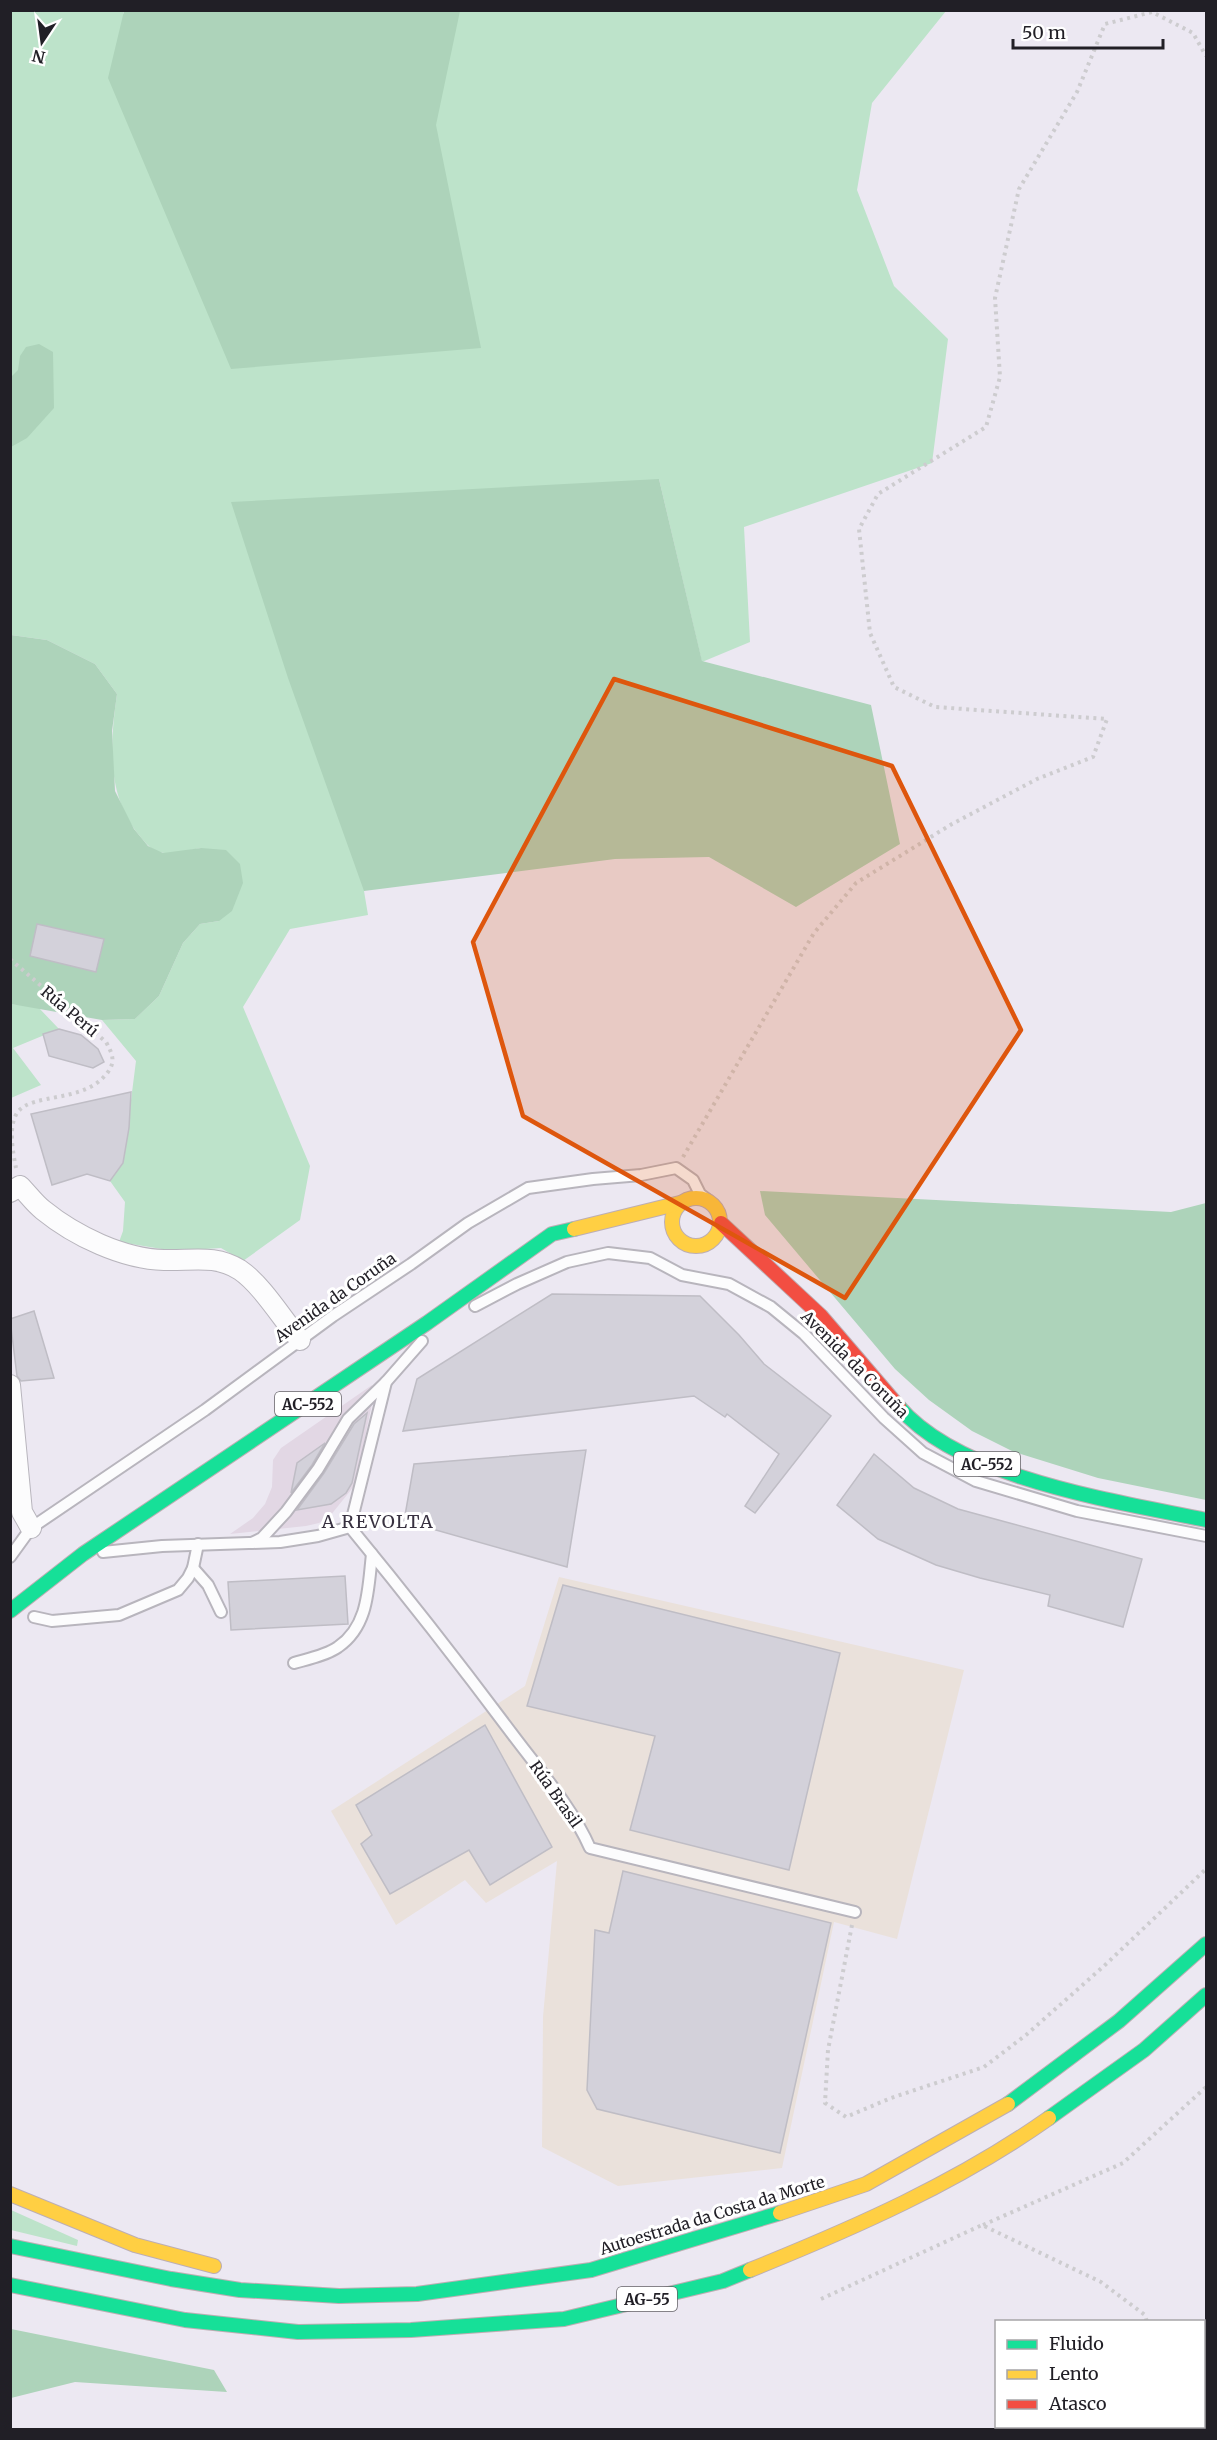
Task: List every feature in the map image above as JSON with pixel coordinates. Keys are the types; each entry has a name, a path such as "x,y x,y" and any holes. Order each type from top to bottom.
{"main road":[{"name":"AC-552","path":"10,1611 83,1554 244,1448 552,1234 680,1203 693,1197 708,1200 717,1208 721,1222"},
{"path":"680,1203 673,1212 668,1229 684,1243 713,1246 721,1222"},
{"name":"Avenida da Coruña","path":"721,1222 821,1316 912,1422 970,1458 1069,1492 1206,1520"},
{"path":"552,1234 630,1231"},
{"name":"Avenida da Coruña","path":"755,1274 821,1316"},
{"name":"Autoestrada da Costa da Morte","path":"10,2246 171,2279 240,2290 339,2296 417,2294 591,2270 740,2228 866,2184 1007,2104 1119,2021 1206,1944"},
{"name":"AG-55","path":"10,2285 186,2320 298,2332 411,2330 564,2319 723,2281 825,2240 936,2188 1029,2132 1144,2050 1206,1995"},
{"path":"10,2194 122,2241 192,2262 223,2267"},
{"path":"414,2280 484,2286"}],"street":[{"path":"16,1189 78,1232 119,1252 163,1260 211,1258 240,1270 259,1288 300,1340"},
{"path":"10,1385 22,1512 31,1528"}],"lane":[{"path":"676,1168 693,1180 700,1194 708,1200"},
{"name":"Avenida da Coruña","path":"10,1557 31,1528 205,1410 300,1340 468,1223 528,1188 641,1175 676,1168"},
{"path":"252,1544 262,1538 286,1512 318,1469 348,1419 428,1337 532,1249"},
{"name":"Avenida da Coruña","path":"459,1315 517,1284 567,1262 608,1253 650,1258 682,1275 729,1284 771,1307 804,1334 884,1418 923,1453 976,1481 1077,1510 1206,1536"},
{"path":"83,1554 198,1544 252,1544 318,1536 350,1527 386,1382"},
{"name":"Rúa Brasil","path":"350,1527 441,1638 580,1827 590,1848 855,1912"},
{"path":"34,1617 52,1621 119,1615 178,1590 193,1568 198,1544"},
{"path":"294,1663 337,1648 359,1627 368,1591 372,1554"},
{"path":"193,1568 208,1585 222,1612"}],"path":[{"path":"676,1168 814,933 856,883 951,824 1037,779 1093,757 1107,719 935,707 894,687 870,633 859,529 878,494 986,427 1000,377 995,298 1019,189 1077,92 1105,24 1152,12 1193,33 1206,56"},
{"name":"Rúa Perú","path":"10,959 106,1042 113,1054 111,1068 103,1079 90,1089 28,1105 18,1111 13,1123 16,1189"},
{"path":"855,1912 828,2050 825,2103 846,2117 891,2098 984,2067 1026,2035 1104,1966 1206,1869"},
{"path":"821,2299 1124,2163 1206,2087"},
{"path":"982,2225 1101,2282 1145,2315 1146,2320"}],"highlighted area":[{"path":"614,679 892,766 1021,1030 845,1298 523,1116 473,942"}],"shaded area":[{"path":"372,1385 372,1404 355,1485 330,1516 319,1523 306,1526 230,1534 253,1518 265,1504 272,1487 273,1460 281,1448"},
{"path":"559,1577 964,1670 897,1939 834,1922 782,2168 618,2186 542,2147 543,2017 557,1861 486,1903 465,1880 396,1925 331,1811 525,1686"}],"green space":[{"path":"135,10 946,11 872,103 857,190 894,286 948,339 932,463 744,527 750,642 702,662 659,479 364,891 368,915 290,929 243,1007 310,1166 300,1220 243,1261 221,1248 174,1251 119,1242 123,1231 125,1202 110,1181 123,1163 136,1061 102,1020 135,1019 159,996 183,943 200,924 219,921 201,848 160,852 147,844 128,819 121,803 113,768 112,749 117,694 95,664 47,640 11,635 11,11 124,11 123,14"},
{"path":"124,11 460,11 436,125 481,348 231,369 108,78"},
{"path":"39,344 53,352 54,408 27,438 11,447 11,377 18,370 20,356 26,347"},
{"path":"659,479 702,661 871,705 900,844 796,907 709,857 615,859 364,891 288,678 231,502"},
{"path":"11,635 47,640 95,664 117,694 112,731 115,791 134,829 148,846 163,853 201,848 226,850 240,864 243,883 232,911 219,921 200,924 183,943 159,996 135,1019 102,1020 11,1004"},
{"path":"11,1004 38,1007 59,1029 13,1048 41,1085 11,1098"},
{"path":"760,1191 1171,1212 1206,1203 1206,1500 1098,1478 1014,1452 972,1431 929,1400 895,1369 765,1215"},
{"path":"11,2210 78,2240 77,2246 11,2230"},
{"path":"11,2329 214,2370 227,2392 75,2382 11,2398"}],"building":[{"path":"37,924 104,939 96,972 30,956"},
{"path":"59,1029 81,1035 98,1049 104,1062 93,1068 49,1056 43,1034"},
{"path":"131,1092 129,1128 123,1163 110,1181 87,1174 52,1185 31,1114"},
{"path":"552,1294 700,1296 764,1364 831,1416 755,1513 745,1506 779,1454 727,1414 725,1417 694,1396 403,1431 417,1379"},
{"path":"34,1311 54,1378 21,1381 17,1376 10,1319"},
{"path":"367,1413 352,1483 346,1493 331,1504 297,1510 324,1473 354,1424"},
{"path":"325,1443 312,1465 291,1493 297,1463"},
{"path":"586,1450 567,1567 404,1521 414,1464"},
{"path":"874,1454 914,1488 958,1509 1142,1559 1123,1627 1048,1606 1050,1595 936,1565 878,1539 837,1505"},
{"path":"345,1576 348,1624 231,1630 228,1582"},
{"path":"563,1585 840,1653 789,1870 630,1830 655,1736 527,1706"},
{"path":"485,1725 552,1847 490,1885 469,1850 390,1894 361,1844 372,1835 356,1805"},
{"path":"623,1871 831,1923 780,2153 597,2109 587,2090 595,1930 609,1933"}],"traffic: fast":[{"path":"10,1611 83,1554 427,1323 552,1234 574,1229"},
{"path":"899,1407 926,1432 960,1452 999,1469 1085,1495 1206,1520"},
{"path":"1008,2104 1119,2021 1206,1944"},
{"path":"1049,2118 1144,2050 1206,1995"},
{"path":"10,2246 171,2279 240,2290 339,2296 417,2294 591,2270 780,2213"},
{"path":"10,2285 185,2320 298,2332 411,2330 564,2319 723,2281 750,2270"}],"traffic: slow":[{"path":"691,1198 701,1198 716,1208 720,1222 719,1231 710,1242 701,1246 691,1246 676,1236 672,1227 672,1217 682,1202 691,1198"},
{"path":"574,1229 680,1203"},
{"path":"780,2213 866,2184 1008,2104"},
{"path":"750,2270 904,2203 978,2163 1049,2118"},
{"path":"10,2194 135,2245 214,2266"}],"traffic: jam":[{"path":"721,1223 821,1316 899,1407"}],"district":[{"name":"A REVOLTA","path":"378,1521"}]}
